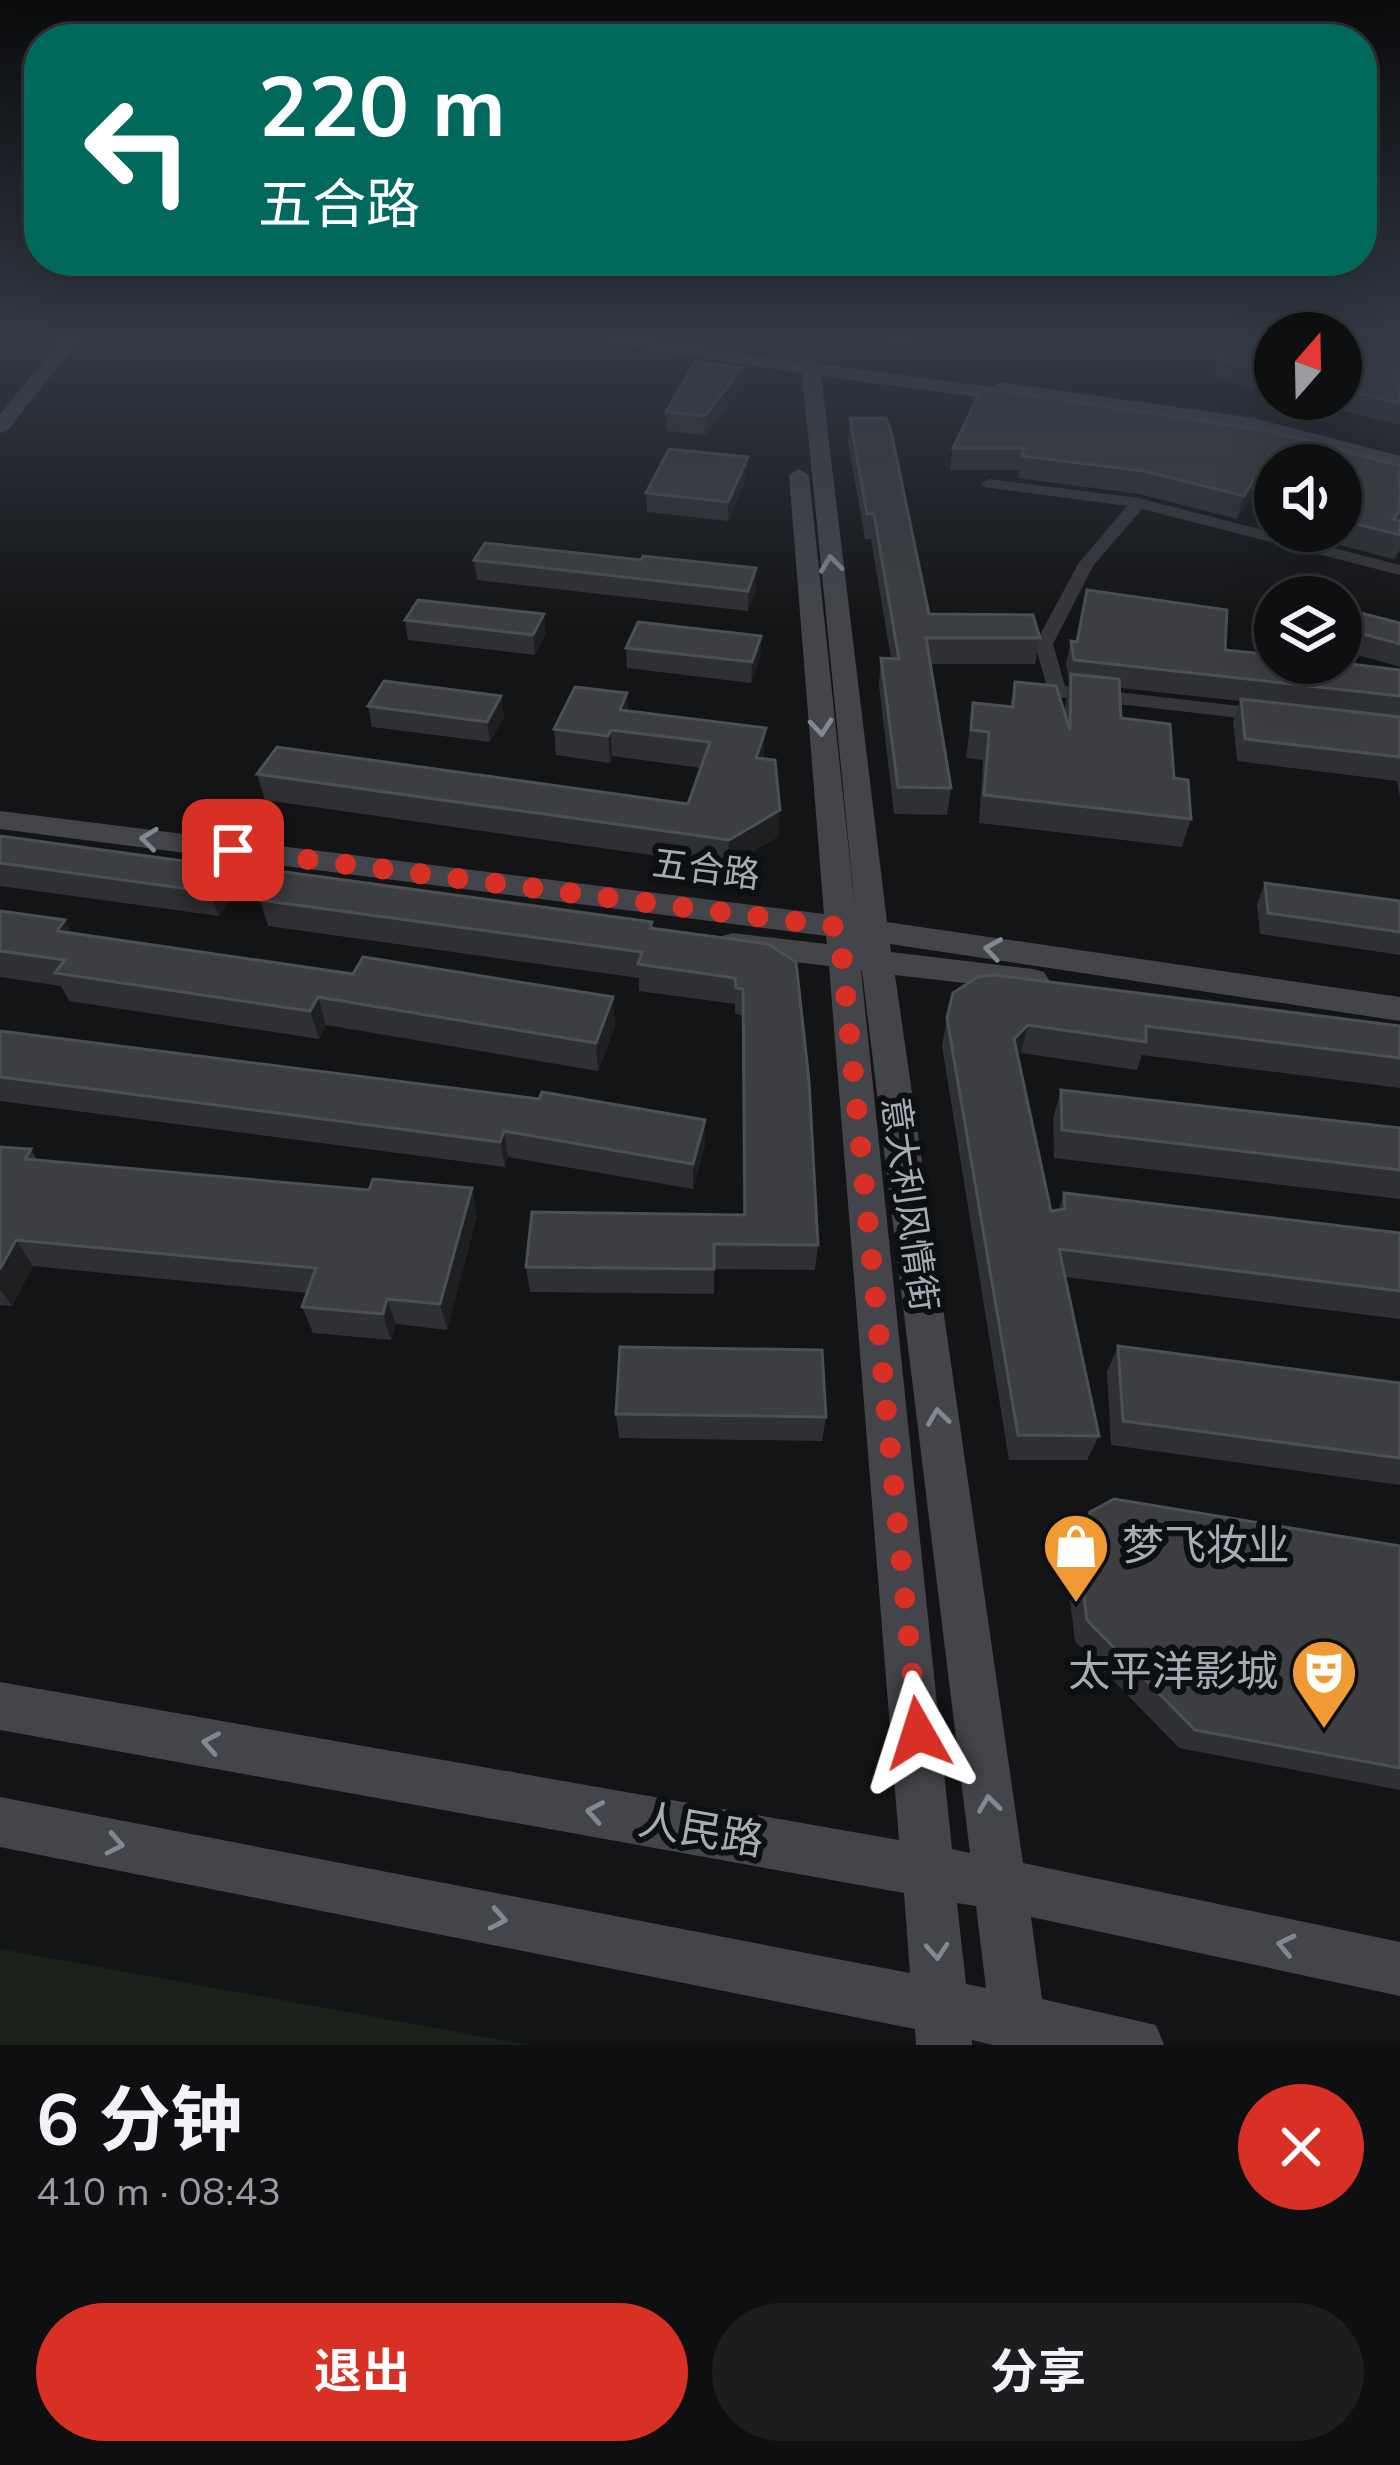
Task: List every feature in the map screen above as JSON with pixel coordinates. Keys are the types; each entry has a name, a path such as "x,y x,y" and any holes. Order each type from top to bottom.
{"street":[{"name":"意大利风情街","path":"806,434 858,945 942,2026"},
{"path":"1258,434 1400,465"},
{"path":"989,484 1138,503 1400,570"},
{"path":"1138,503 1086,564 1044,644 1057,691 1286,717"},
{"name":"五合路","path":"0,820 1400,1026"},
{"name":"五合路","path":"0,844 1400,1009"},
{"name":"意大利风情街","path":"858,945 1019,2034"},
{"name":"人民路","path":"0,1706 999,1884 1400,1969"},
{"path":"0,1822 942,2026 1136,2045"}],"shaded area":[{"path":"0,1949 529,2045 0,2045"}],"building":[{"path":"853,434 892,434 929,614 1033,615 1040,638 926,638 951,788 898,787 881,658 899,659 874,514 867,514"},
{"path":"960,434 1282,434 1318,444 1254,444 1254,480 1244,496 1144,471 1022,456 1024,448 953,448"},
{"path":"669,449 748,457 728,502 646,493"},
{"path":"1362,456 1400,466 1400,510 1393,519 1400,521 1400,535 1362,525"},
{"path":"485,543 756,568 748,591 474,560"},
{"path":"1087,590 1227,610 1225,650 1254,653 1254,680 1074,660 1071,641 1077,642"},
{"path":"418,600 544,614 533,635 405,620"},
{"path":"1362,613 1400,623 1400,644 1362,634"},
{"path":"638,622 761,636 752,662 626,648"},
{"path":"1362,665 1400,670 1400,696 1291,684 1362,684"},
{"path":"1071,674 1119,679 1121,718 1170,724 1174,778 1188,780 1191,819 984,795 989,732 971,730 973,703 1013,707 1015,682 1056,686 1070,730"},
{"path":"384,681 501,696 487,722 368,706"},
{"path":"575,687 627,693 620,710 766,728 756,758 775,760 780,810 729,840 257,774 277,747 688,804 710,742 611,730 608,736 554,729"},
{"path":"1241,699 1400,717 1400,757 1245,739"},
{"path":"0,836 227,867 210,892 0,863"},
{"path":"278,871 652,922 650,928 768,944 796,962 809,1081 818,1245 714,1244 714,1269 526,1267 532,1212 745,1215 743,989 736,988 735,978 638,964 642,952 260,900"},
{"path":"1265,883 1400,901 1400,932 1268,913"},
{"path":"0,911 65,920 57,931 353,974 363,957 613,997 596,1043 318,997 310,1011 55,973 65,960 0,951"},
{"path":"995,975 1400,1026 1400,1058 1146,1026 1146,1042 1028,1025 1014,1039 1051,1211 1065,1209 1064,1193 1400,1233 1400,1291 1059,1249 1099,1436 1018,1435 947,1018 953,993 978,977"},
{"path":"0,1031 539,1099 542,1092 705,1120 693,1164 504,1131 500,1142 0,1077"},
{"path":"1061,1090 1400,1128 1400,1170 1062,1130"},
{"path":"0,1147 31,1149 25,1159 369,1190 373,1179 472,1188 440,1304 387,1299 383,1314 302,1307 316,1268 16,1240 0,1269"},
{"path":"1118,1346 1400,1383 1400,1458 1123,1421"},
{"path":"620,1347 822,1350 826,1417 616,1414"},
{"path":"1114,1499 1400,1546 1400,1768 1195,1730 1087,1620 1079,1561 1090,1512"}],"place":[{"name":"梦飞妆业","path":"1076,1605"},
{"name":"太平洋影城","path":"1324,1731"}],"route":[{"path":"233,850 839,927 918,1733"}]}
